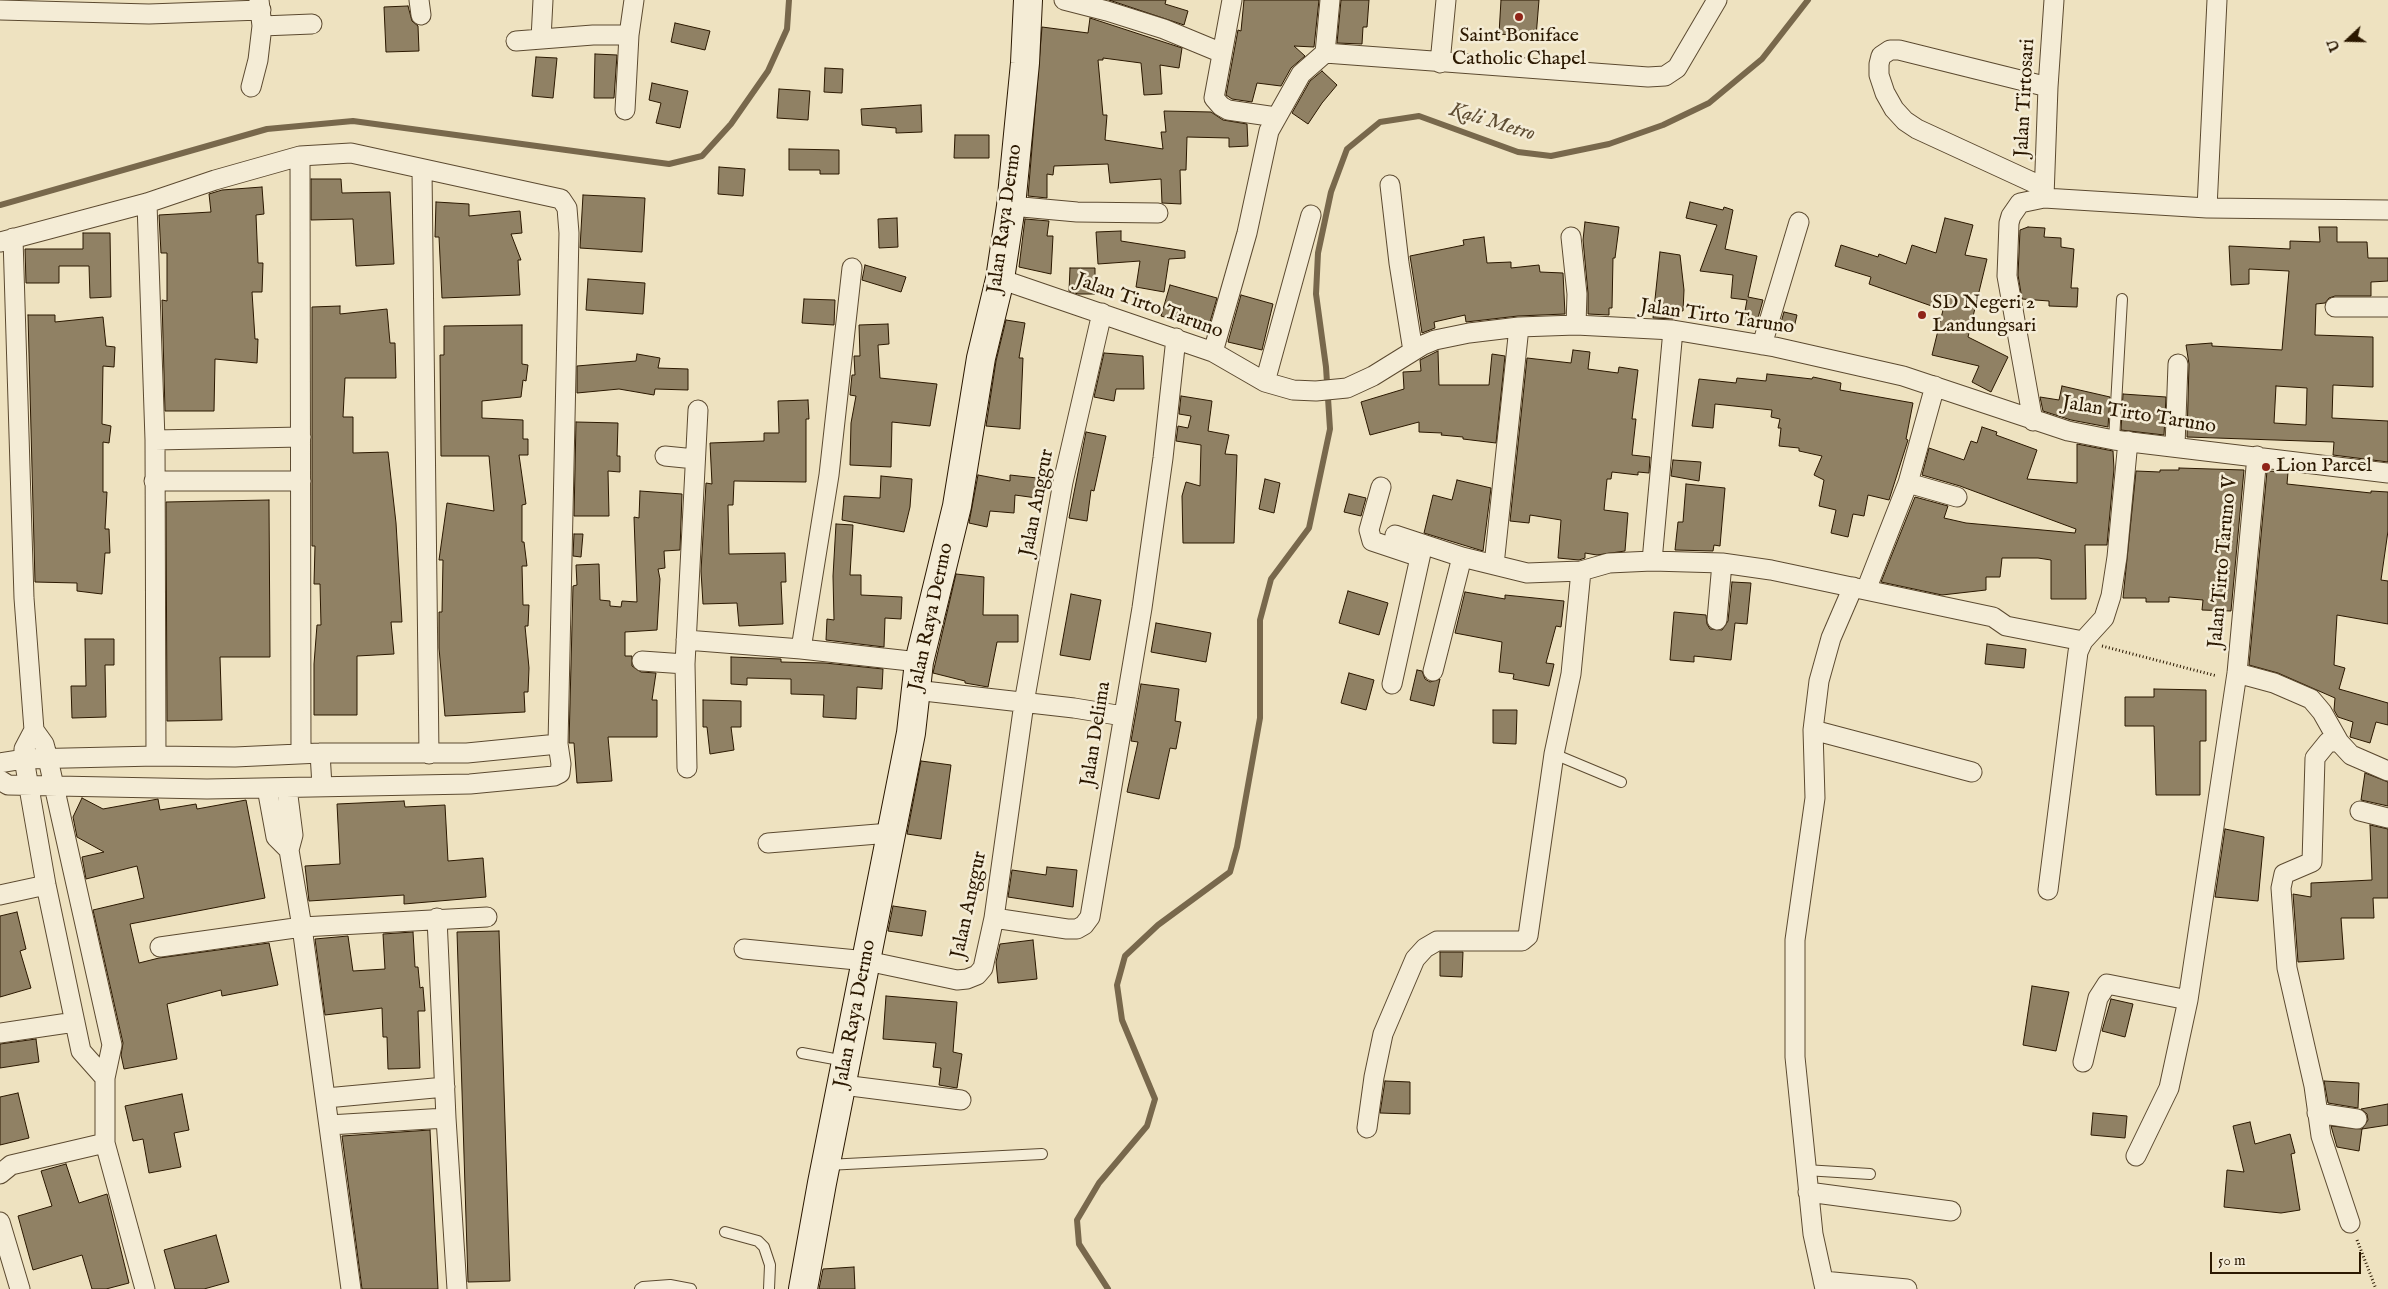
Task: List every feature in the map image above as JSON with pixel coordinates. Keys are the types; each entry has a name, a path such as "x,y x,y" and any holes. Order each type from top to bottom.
{"street":[{"path":"541,39 543,0"},
{"path":"625,110 629,35 634,0"},
{"name":"Jalan Raya Dermo","path":"803,1289 907,751 919,662 957,506 981,358 1000,279 1010,206 1025,63 1028,0"},
{"path":"1064,0 1108,11 1164,29 1222,54"},
{"path":"1232,0 1214,92 1216,102 1228,110 1276,117"},
{"path":"1213,352 1247,232 1269,131 1301,74 1325,52 1330,0"},
{"path":"1440,63 1446,0"},
{"path":"1325,52 1440,63 1648,77 1666,76 1677,68 1717,0"},
{"name":"Jalan Tirtosari","path":"2043,192 2054,0"},
{"path":"2207,208 2218,0"},
{"path":"0,10 149,14 260,12 312,24"},
{"path":"251,87 258,60 260,12"},
{"path":"516,41 593,35 629,35"},
{"path":"2048,87 1899,50 1890,50 1882,56 1879,64 1879,74 1885,93 1894,109 1905,121 1917,129 2043,192 2207,208 2388,210"},
{"path":"0,780 8,785 54,786 287,788 470,784 554,776 562,770 558,744 569,233 567,208 561,199 351,153 300,156 216,180 147,203 7,240 24,598 34,730 44,744 48,759 54,786 88,942 112,1045 105,1078 105,1143 145,1289"},
{"path":"300,156 301,754"},
{"path":"422,170 429,754"},
{"path":"1390,184 1412,351"},
{"path":"2033,421 2007,276 2007,239 2011,216 2015,209 2043,192"},
{"path":"147,203 155,440 156,756"},
{"path":"1010,206 1077,212 1158,213"},
{"path":"1265,382 1310,215"},
{"path":"1762,346 1799,222"},
{"path":"1571,237 1577,294 1576,326"},
{"path":"802,649 829,475 852,268"},
{"name":"Jalan Tirto Taruno","path":"1000,279 1213,352 1265,382 1293,390 1316,391 1347,388 1373,376 1412,351 1436,340 1520,327 1576,326 1673,330 1762,346 1903,376 2033,421 2068,431 2121,440 2388,473"},
{"path":"2335,307 2388,307"},
{"name":"Jalan Anggur","path":"744,949 867,961 957,980 977,975 983,968 994,918 1020,744 1024,703 1063,482 1102,313"},
{"path":"1494,565 1520,327"},
{"path":"1652,561 1673,330"},
{"name":"Jalan Delima","path":"994,918 1067,929 1084,925 1090,917 1163,458 1176,338"},
{"path":"2175,446 2178,364"},
{"path":"1907,1289 1824,1285 1814,1234 1805,1170 1794,1057 1796,940 1815,798 1813,730 1819,681 1831,638 1859,589 1908,483 1935,386"},
{"path":"687,768 685,664 698,410"},
{"path":"155,440 301,437"},
{"path":"2048,890 2078,652 2082,641 2104,618 2111,596 2117,557 2121,440"},
{"path":"665,456 695,459"},
{"name":"Jalan Tirto Taruno V","path":"2136,1156 2169,1088 2188,1000 2236,677 2257,456"},
{"path":"154,481 301,481"},
{"path":"1908,483 1957,498"},
{"path":"1381,487 1369,530 1370,536 1377,544 1462,558 1528,573 1581,571 1609,563 1652,561 1722,563 1771,570 1993,617 2006,626 2082,641"},
{"path":"1395,536 1421,551"},
{"path":"1392,684 1421,551"},
{"path":"1433,670 1462,558"},
{"path":"1717,620 1722,563"},
{"path":"1367,1128 1374,1076 1383,1034 1415,959 1426,948 1437,941 1522,941 1528,936 1554,754 1571,674 1581,571"},
{"path":"686,640 802,649 919,662"},
{"path":"642,661 685,664"},
{"path":"2236,677 2274,683 2312,699 2339,742 2351,755 2388,771"},
{"path":"915,690 1123,716"},
{"path":"34,730 24,749 24,760 46,885 61,948 81,1051 105,1078"},
{"path":"1813,730 1972,772"},
{"path":"2339,742 2328,742 2316,758 2312,862 2282,876 2287,968 2314,1086 2321,1136 2350,1223"},
{"path":"0,763 24,760 156,756 235,757 320,753 429,754 558,744"},
{"path":"320,753 322,786"},
{"path":"267,788 276,837 289,850"},
{"path":"287,788 293,834 289,850 302,927 351,1289"},
{"path":"2360,811 2388,818"},
{"path":"768,843 890,833"},
{"path":"0,895 46,885"},
{"path":"160,947 302,927 437,918 487,917"},
{"path":"437,918 446,1118 457,1289"},
{"path":"61,948 88,942"},
{"path":"2083,1062 2098,998 2106,984 2188,1000"},
{"path":"0,1033 75,1022"},
{"path":"844,1073 962,1100"},
{"path":"326,1098 445,1087"},
{"path":"2317,1113 2357,1119"},
{"path":"329,1125 446,1118"},
{"path":"0,1174 11,1164 105,1143"},
{"path":"1808,1192 1951,1211"},
{"path":"0,1222 20,1289"}],"lane":[{"path":"2121,440 2122,299"},
{"path":"1554,754 1621,782"},
{"path":"802,1053 844,1073"},
{"path":"826,1166 1042,1154"},
{"path":"1805,1170 1870,1174"},
{"path":"725,1232 758,1242 764,1247 770,1265 769,1289"},
{"path":"640,1289 642,1287 670,1285 692,1289"}],"path":[{"path":"2082,641 2236,677"},
{"path":"2350,1223 2376,1289"}],"building":[{"path":"1109,0 1166,0 1165,4 1188,11 1184,25"},
{"path":"1244,0 1319,0 1314,47 1294,46 1305,56 1291,68 1281,86 1257,83 1252,102 1232,99 1226,95 1238,30 1241,31"},
{"path":"1341,0 1369,0 1367,27 1363,27 1362,44 1337,43"},
{"name":"Saint Boniface Catholic Chapel","path":"1501,0 1539,0 1536,37 1499,34"},
{"path":"408,6 412,21 418,26 419,51 386,52 384,7"},
{"path":"1090,18 1182,48 1179,68 1160,65 1162,94 1144,95 1141,63 1103,58 1103,60 1098,60 1103,115 1107,115 1105,140 1163,149 1161,132 1166,132 1164,111 1211,112 1223,120 1247,124 1248,146 1229,147 1229,138 1187,137 1186,170 1180,170 1181,204 1162,203 1161,179 1110,183 1108,164 1054,166 1053,175 1047,174 1047,198 1028,196 1042,27 1088,33"},
{"path":"675,23 710,31 705,50 671,42"},
{"path":"595,54 617,55 614,98 594,98"},
{"path":"536,57 557,58 553,98 532,96"},
{"path":"825,68 843,69 842,93 824,92"},
{"path":"1322,71 1337,85 1308,124 1292,113 1310,81"},
{"path":"652,83 688,91 680,128 656,123 661,103 649,100"},
{"path":"779,89 810,91 808,120 777,118"},
{"path":"921,105 922,132 896,133 896,128 862,125 861,109"},
{"path":"955,135 989,135 989,158 954,158"},
{"path":"789,149 839,150 839,174 820,174 820,170 789,170"},
{"path":"719,167 745,169 743,196 718,194"},
{"path":"311,179 341,179 342,193 390,192 394,264 356,266 353,219 311,220"},
{"path":"262,187 264,214 256,215 258,263 263,263 262,292 252,292 255,339 258,339 257,363 215,359 214,411 165,411 162,300 167,301 167,253 161,253 159,215 211,212 209,194 222,190"},
{"path":"583,195 645,198 642,252 580,248"},
{"path":"436,202 469,204 469,216 520,211 522,233 511,234 521,260 518,260 520,295 442,298 439,237 435,237"},
{"path":"1690,202 1723,210 1724,207 1733,210 1725,249 1757,256 1748,297 1763,300 1756,325 1743,322 1747,300 1731,298 1733,275 1700,271 1717,225 1686,218"},
{"path":"897,218 898,247 879,248 878,219"},
{"path":"1945,218 1973,225 1965,255 1987,259 1968,337 2008,357 1991,392 1972,382 1979,366 1932,355 1943,310 1869,284 1871,277 1835,266 1841,245 1878,257 1879,254 1906,264 1912,245 1936,253"},
{"path":"1025,219 1049,221 1047,236 1053,236 1051,274 1019,267"},
{"path":"1585,222 1619,227 1615,258 1613,258 1612,308 1609,308 1609,315 1588,314 1583,240"},
{"path":"2028,227 2045,228 2044,237 2061,238 2061,247 2074,249 2071,288 2078,288 2077,307 2049,306 2049,301 2022,299 2018,275 2020,230"},
{"path":"2319,227 2337,227 2337,242 2367,242 2368,258 2388,258 2388,281 2371,282 2371,296 2335,296 2329,298 2325,303 2316,304 2315,335 2373,337 2373,387 2333,385 2332,418 2388,421 2388,462 2333,455 2334,442 2187,437 2189,364 2186,345 2212,343 2212,346 2282,350 2289,271 2249,269 2249,284 2231,285 2229,246 2290,249 2290,241 2320,242","holes":["2276,386 2307,388 2306,425 2274,423"]},
{"path":"1121,231 1121,241 1185,251 1185,258 1169,259 1164,292 1136,287 1140,261 1098,264 1096,232"},
{"path":"83,233 110,233 111,297 90,298 89,266 59,266 59,283 26,283 25,249 83,249"},
{"path":"1484,237 1487,263 1511,262 1511,268 1539,265 1540,272 1563,273 1565,314 1518,316 1466,322 1465,315 1434,322 1435,328 1422,333 1410,256 1464,245 1463,240"},
{"path":"1660,252 1680,255 1684,290 1683,311 1673,310 1673,319 1653,318"},
{"path":"865,265 906,277 901,292 862,280"},
{"path":"1070,268 1095,268 1095,294 1078,294 1069,291"},
{"path":"588,279 645,283 643,314 586,310"},
{"path":"1170,285 1217,298 1208,329 1161,316"},
{"path":"1241,295 1273,304 1262,350 1228,342"},
{"path":"804,299 835,300 834,325 802,323"},
{"path":"340,306 340,314 387,309 390,343 395,343 396,378 345,378 343,417 353,417 353,453 388,452 396,523 402,622 391,622 394,654 357,656 357,715 314,715 314,664 317,625 321,625 320,584 314,584 315,546 312,546 312,307"},
{"path":"1784,312 1797,315 1793,332 1779,329"},
{"path":"28,315 55,315 55,322 103,317 106,346 115,347 114,367 103,366 102,424 111,426 109,443 103,442 103,492 107,492 105,529 109,529 110,553 105,553 102,594 77,591 77,583 35,582"},
{"path":"1006,320 1025,323 1019,358 1023,358 1020,429 986,426 996,361"},
{"path":"888,324 889,344 878,345 880,378 937,384 930,426 892,422 891,467 850,465 851,423 856,396 850,395 852,375 855,375 854,356 860,356 859,325"},
{"path":"522,325 522,364 528,365 526,381 523,380 521,397 482,401 482,418 523,420 523,439 528,439 528,455 519,455 526,504 522,505 522,542 524,542 527,566 522,566 523,605 529,605 528,626 525,626 529,668 528,692 524,692 525,712 445,716 439,648 439,612 442,612 443,560 439,560 447,503 494,511 489,456 441,456 440,355 444,355 444,326"},
{"path":"1573,350 1590,352 1588,369 1618,373 1619,367 1638,370 1632,419 1636,419 1632,455 1650,457 1649,473 1638,472 1638,475 1612,472 1611,479 1607,479 1604,510 1628,513 1625,551 1597,555 1585,553 1585,558 1579,560 1558,558 1561,520 1530,515 1529,523 1510,521 1527,358 1571,363"},
{"path":"1438,351 1439,385 1489,385 1492,354 1505,356 1496,443 1441,435 1442,433 1419,432 1419,422 1370,435 1361,402 1404,389 1403,372 1421,371 1420,360"},
{"path":"1104,353 1143,356 1144,389 1116,389 1114,401 1094,397"},
{"path":"637,354 660,358 658,368 688,369 688,390 655,389 654,395 619,389 577,393 577,366 636,361"},
{"path":"1767,374 1812,379 1813,377 1841,383 1840,390 1913,403 1906,439 1908,440 1889,500 1868,495 1864,516 1853,514 1848,537 1831,533 1836,510 1819,506 1824,480 1814,475 1822,456 1799,451 1799,448 1779,446 1781,428 1778,428 1780,419 1771,417 1772,410 1715,404 1713,428 1692,426 1699,379 1736,383 1737,378 1766,381"},
{"path":"2062,386 2110,397 2108,427 2071,420 2043,411 2040,397 2059,400"},
{"path":"2123,394 2166,397 2164,435 2121,430"},
{"path":"1181,396 1212,401 1208,431 1229,435 1225,454 1237,455 1234,543 1183,543 1182,496 1186,482 1200,486 1201,445 1176,441 1178,426 1188,428 1191,416 1179,414"},
{"path":"808,400 809,419 806,419 806,482 734,481 733,505 728,505 729,554 785,553 786,582 781,582 783,624 739,626 737,603 703,604 701,571 706,483 712,484 710,443 764,441 764,433 779,433 778,401"},
{"path":"576,422 618,423 617,456 620,456 620,472 608,471 609,516 574,516"},
{"path":"1982,427 1997,432 1996,435 2037,450 2027,479 2077,483 2077,444 2113,451 2114,469 2107,545 2085,545 2086,599 2051,599 2051,560 2038,558 2002,558 2000,577 1986,577 1986,590 1942,595 1881,582 1915,497 1948,506 1944,518 1966,523 2075,533 2076,529 1960,486 1922,475 1929,448 1964,460 1971,441 1977,443"},
{"path":"1086,432 1106,436 1094,491 1091,490 1087,521 1069,518"},
{"path":"1673,460 1701,462 1699,481 1671,476"},
{"path":"2179,468 2244,470 2231,611 2202,610 2203,600 2169,597 2169,602 2146,602 2146,598 2123,598 2136,471 2160,472 2160,470 2179,470"},
{"path":"2267,471 2288,472 2287,484 2371,493 2371,491 2388,492 2388,531 2381,580 2388,581 2388,624 2337,615 2334,665 2345,668 2339,689 2388,703 2388,725 2376,722 2370,743 2350,737 2353,722 2338,717 2334,710 2335,698 2278,673 2249,665"},
{"path":"978,475 1010,481 1010,475 1046,479 1044,499 1015,495 1014,513 990,511 987,527 969,523"},
{"path":"881,476 912,479 910,507 904,532 842,520 844,496 880,498"},
{"path":"1265,479 1280,483 1274,513 1259,509"},
{"path":"1457,480 1491,488 1483,551 1424,533 1433,495 1452,500"},
{"path":"1686,484 1725,488 1720,546 1714,545 1713,551 1675,550 1678,522 1683,522"},
{"path":"640,491 682,494 680,550 664,551 665,568 658,569 660,579 657,630 625,632 625,656 632,656 632,666 641,672 656,673 652,700 657,700 657,737 608,737 612,781 577,783 574,743 569,743 573,586 577,585 576,565 599,564 600,600 610,601 610,606 621,607 622,601 637,602 634,517 639,518"},
{"path":"1349,494 1366,498 1361,516 1344,512"},
{"path":"269,500 270,657 220,657 222,720 167,721 166,502"},
{"path":"836,524 853,525 850,575 861,575 861,595 902,597 901,619 885,618 884,647 826,640 827,619 834,620 833,576"},
{"path":"574,534 583,534 581,557 573,556"},
{"path":"956,574 984,577 983,615 1018,615 1018,642 997,642 988,687 965,683 965,681 933,673"},
{"path":"1732,582 1751,583 1747,624 1735,623 1731,660 1694,656 1694,662 1670,660 1674,612 1706,615 1707,624 1710,629 1722,630 1728,621"},
{"path":"1348,591 1388,603 1379,635 1339,623"},
{"path":"1465,592 1505,599 1505,595 1564,601 1561,627 1556,626 1546,663 1554,664 1549,686 1513,679 1514,674 1499,672 1502,642 1455,633"},
{"path":"1071,594 1101,600 1090,660 1060,655"},
{"path":"1156,623 1211,633 1206,662 1151,652"},
{"path":"85,639 114,639 114,665 105,665 106,717 72,718 71,686 86,686"},
{"path":"1987,644 2026,649 2024,668 1985,664"},
{"path":"731,657 781,659 781,662 825,663 883,669 882,689 857,687 856,719 823,717 824,695 791,694 791,679 747,678 747,685 731,684"},
{"path":"1417,670 1422,671 1425,679 1430,682 1440,679 1434,706 1410,700"},
{"path":"1349,673 1374,680 1366,710 1341,703"},
{"path":"1141,684 1179,689 1175,721 1181,722 1176,749 1170,748 1159,799 1127,792 1138,742 1131,741"},
{"path":"2154,689 2206,690 2206,741 2200,741 2200,795 2156,795 2154,726 2125,726 2125,697 2154,697"},
{"path":"703,700 741,701 741,727 731,727 734,750 710,754 707,727 703,727"},
{"path":"1493,710 1517,710 1516,744 1493,743"},
{"path":"921,761 951,765 941,839 907,834"},
{"path":"2365,773 2388,782 2388,806 2361,800"},
{"path":"82,798 103,809 158,799 160,810 196,804 197,809 246,800 265,898 130,924 139,963 159,958 269,943 278,985 222,996 221,990 167,1004 177,1059 124,1069 121,1055 123,1043 93,910 144,898 137,866 86,879 82,857 104,852 77,837 73,817"},
{"path":"404,801 405,807 445,805 448,861 483,858 486,897 404,904 404,895 309,901 305,866 340,864 337,804"},
{"path":"2370,825 2388,829 2388,898 2373,898 2374,918 2341,918 2344,959 2298,962 2293,894 2311,897 2311,883 2372,880"},
{"path":"2225,829 2264,837 2258,901 2215,897"},
{"path":"1047,867 1077,870 1073,907 1008,897 1012,870 1046,875"},
{"path":"893,906 926,911 922,936 888,931"},
{"path":"17,912 26,949 20,951 31,988 0,997 0,916"},
{"path":"499,931 510,1281 468,1282 457,932"},
{"path":"413,932 415,967 418,967 420,988 423,987 425,1011 418,1011 420,1068 388,1069 387,1037 383,1037 382,1008 325,1015 315,939 348,936 353,971 385,969 383,934"},
{"path":"1033,940 1037,979 998,983 996,962 1000,944"},
{"path":"1440,952 1463,952 1462,977 1440,976"},
{"path":"2032,986 2069,992 2056,1051 2023,1045"},
{"path":"886,996 957,1002 953,1052 962,1054 957,1088 939,1085 941,1068 933,1067 936,1043 883,1039"},
{"path":"2111,999 2133,1004 2125,1037 2102,1031"},
{"path":"36,1039 39,1062 0,1068 0,1044"},
{"path":"1385,1081 1410,1082 1410,1114 1380,1113"},
{"path":"2324,1081 2359,1083 2358,1108 2328,1103"},
{"path":"18,1093 29,1138 0,1145 0,1097"},
{"path":"182,1094 189,1130 174,1133 181,1167 149,1173 143,1139 133,1141 125,1106"},
{"path":"2388,1104 2388,1125 2362,1129 2368,1120 2367,1114 2361,1109"},
{"path":"2093,1113 2127,1116 2125,1138 2091,1135"},
{"path":"2250,1122 2255,1144 2290,1134 2295,1153 2291,1154 2300,1210 2281,1213 2224,1207 2227,1170 2244,1172 2233,1126"},
{"path":"2331,1126 2362,1129 2359,1151 2337,1147"},
{"path":"430,1130 438,1289 362,1289 342,1136"},
{"path":"66,1164 79,1203 107,1194 129,1283 106,1289 92,1289 82,1255 33,1270 18,1216 52,1206 41,1171"},
{"path":"216,1235 229,1282 204,1289 175,1289 164,1250"},
{"path":"854,1267 855,1289 819,1289 823,1269"}],"waterway":[{"path":"0,205 267,129 353,121 669,164 702,156 731,124 768,71 787,29 789,0"},
{"name":"Kali Metro","path":"1108,1289 1079,1244 1077,1220 1099,1183 1147,1126 1155,1099 1122,1020 1117,985 1125,956 1158,925 1230,872 1237,847 1260,718 1260,620 1271,579 1309,528 1330,429 1326,367 1316,294 1318,253 1331,192 1347,149 1380,122 1419,116 1518,152 1551,156 1609,144 1663,125 1709,103 1762,59 1808,0"}],"place":[{"name":"Saint Boniface Catholic Chapel","path":"1519,17"},
{"name":"SD Negeri 2 Landungsari","path":"1922,315"},
{"name":"Lion Parcel","path":"2266,467"}]}
